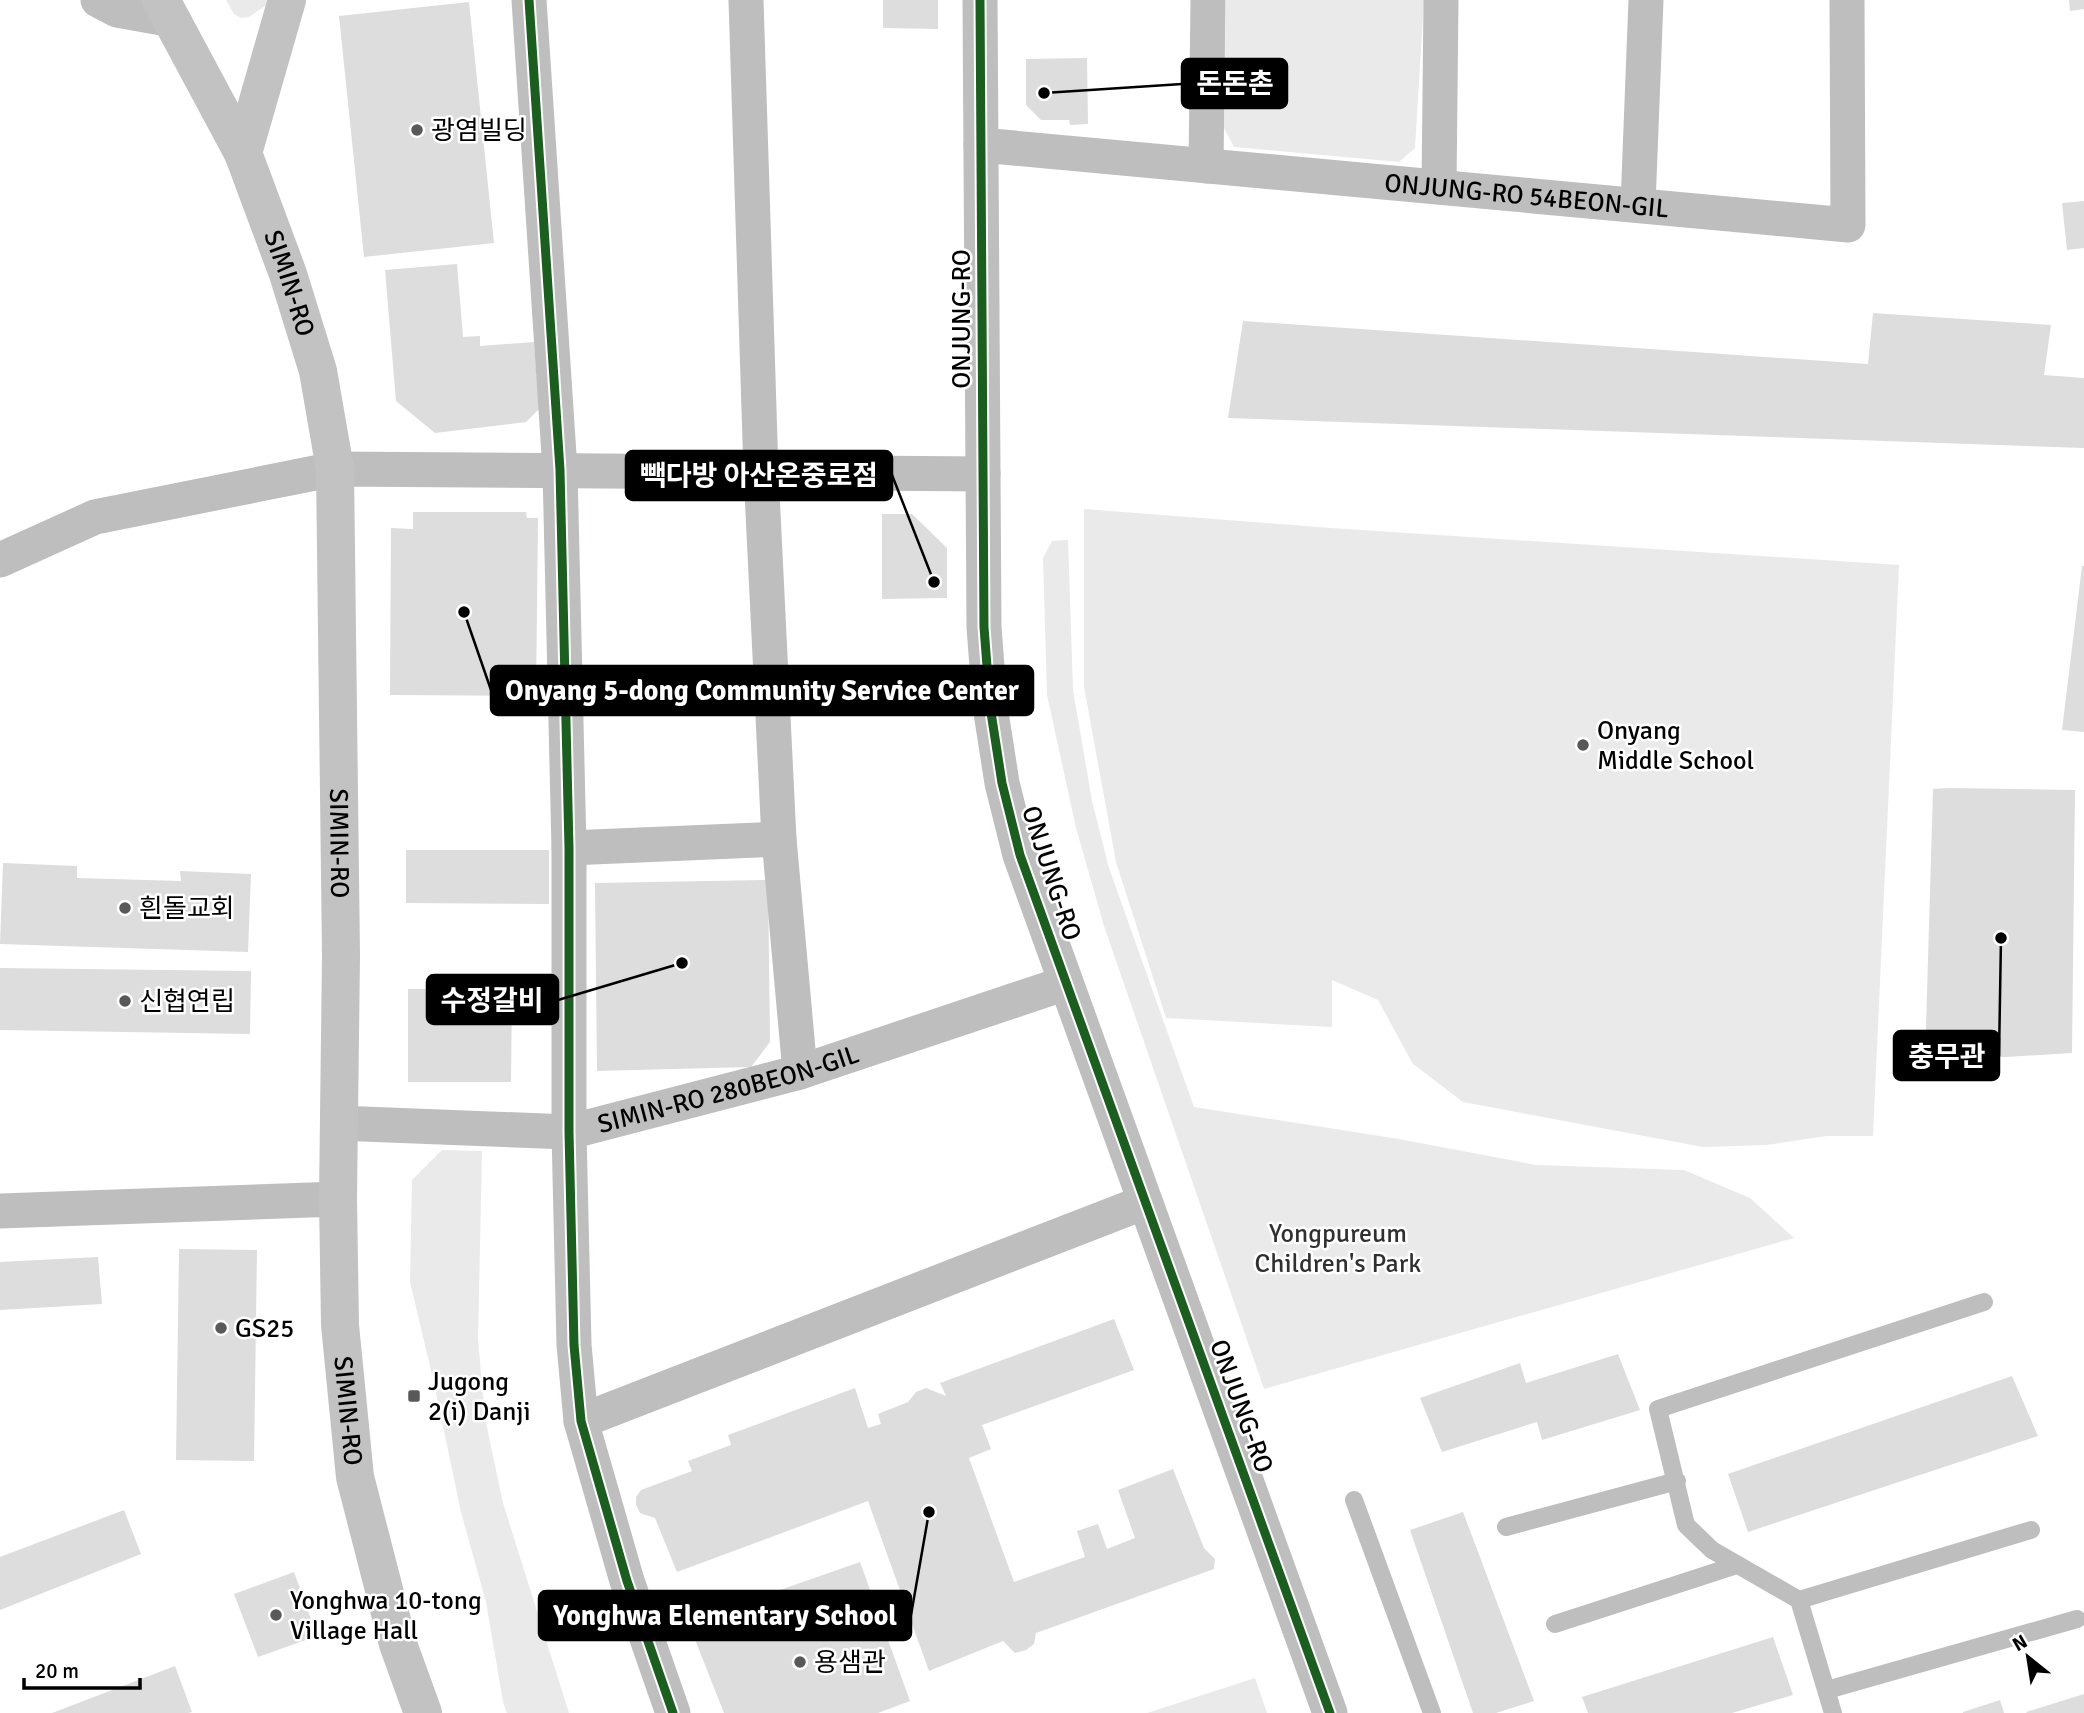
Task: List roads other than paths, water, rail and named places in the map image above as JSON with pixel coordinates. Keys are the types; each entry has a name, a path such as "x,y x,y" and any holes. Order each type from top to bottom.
{"main road":[{"path":"243,153 287,0"},
{"name":"SIMIN-RO","path":"167,10 243,153 288,274 318,371 335,469 341,955 338,1123 340,1325 355,1477 398,1644 423,1713"}],"street":[{"path":"98,0 117,10 167,10"},
{"path":"529,0 560,470 569,848 569,1132 574,1345 581,1421 627,1581 673,1713"},
{"path":"746,0 761,471 779,839 800,1072"},
{"name":"ONJUNG-RO","path":"980,0 984,627 990,706 1002,783 1020,855 1330,1713"},
{"path":"1206,166 1208,0"},
{"path":"1439,187 1441,0"},
{"path":"1638,205 1646,0"},
{"name":"ONJUNG-RO 54BEON-GIL","path":"981,145 1848,225 1847,0"},
{"path":"0,560 95,517 335,469 983,474"},
{"path":"569,848 779,839"},
{"name":"SIMIN-RO 280BEON-GIL","path":"338,1123 569,1132 800,1072 1066,983"},
{"path":"0,1211 338,1199"},
{"path":"581,1421 1145,1202"}],"lane":[{"path":"1833,1713 1799,1601 1712,1550 1686,1525 1658,1409 1984,1302"},
{"path":"1506,1527 1676,1481"},
{"path":"1354,1500 1432,1713"},
{"path":"1799,1601 2031,1530"},
{"path":"1555,1624 1737,1565"},
{"path":"1826,1690 2077,1619"}],"place":[{"name":"돈돈촌","path":"1044,93"},
{"name":"광염빌딩","path":"417,130"},
{"name":"빽다방 아산온중로점","path":"934,582"},
{"name":"Onyang 5-dong Community Service Center","path":"464,612"},
{"name":"Onyang Middle School","path":"1583,745"},
{"name":"흰돌교회","path":"125,908"},
{"name":"충무관","path":"2001,938"},
{"name":"수정갈비","path":"682,963"},
{"name":"신협연립","path":"125,1001"},
{"name":"GS25","path":"221,1328"},
{"name":"Jugong 2(i) Danji","path":"414,1396"},
{"name":"Yonghwa Elementary School","path":"929,1512"},
{"name":"Yonghwa 10-tong Village Hall","path":"276,1615"},
{"name":"용샘관","path":"800,1662"}],"park label":[{"name":"Yongpureum Children's Park","path":"1338,1248"}]}
